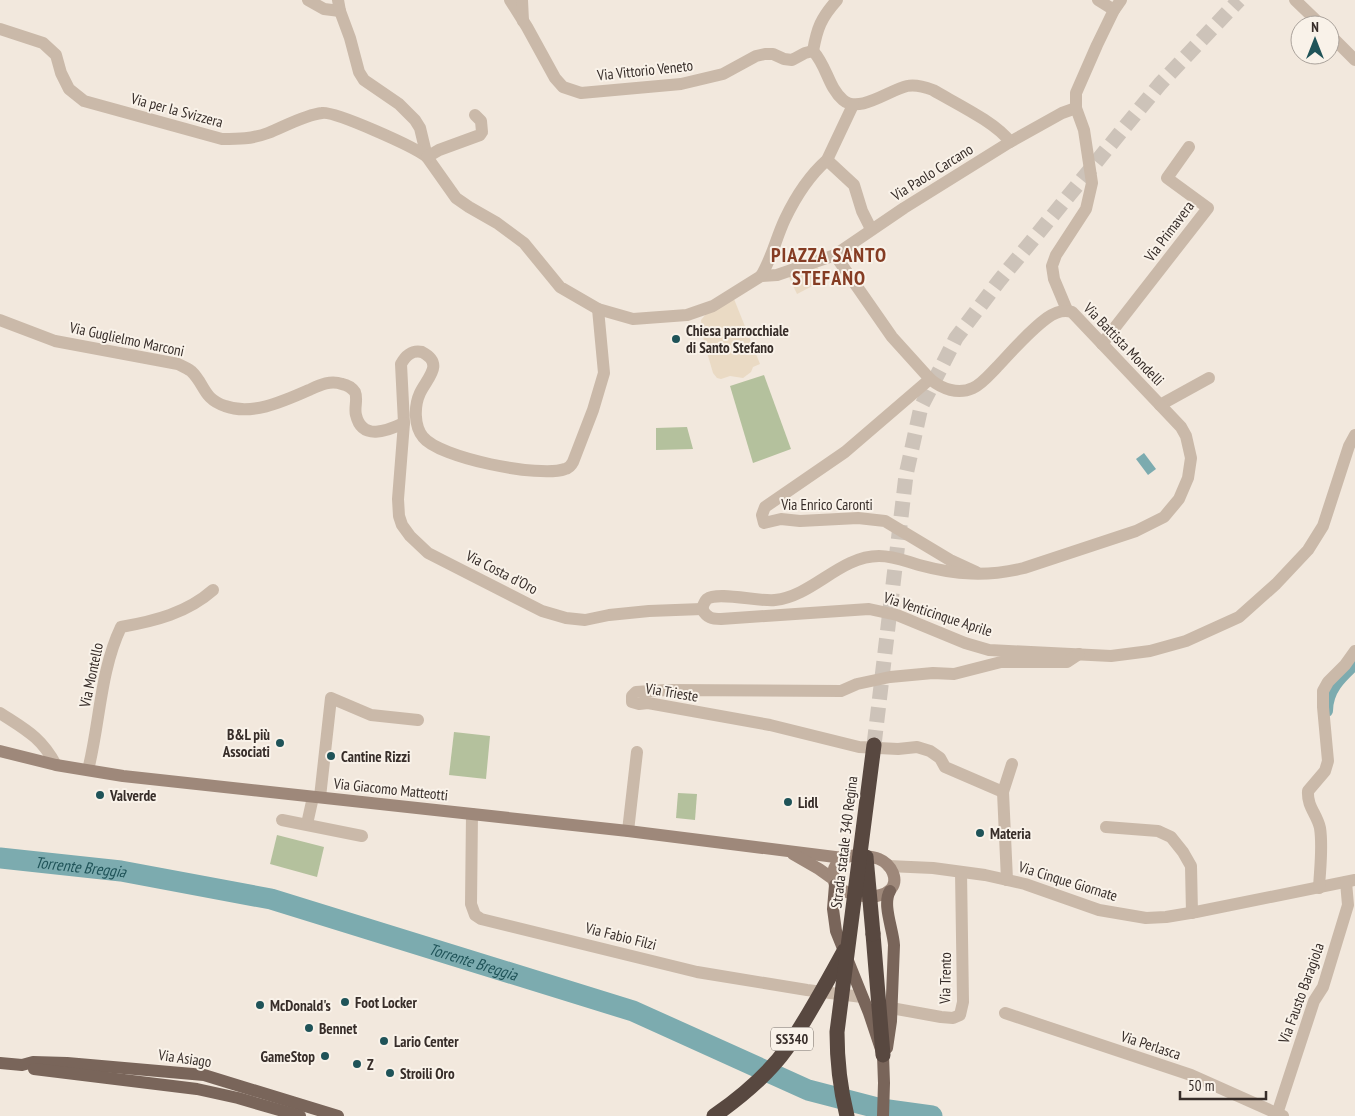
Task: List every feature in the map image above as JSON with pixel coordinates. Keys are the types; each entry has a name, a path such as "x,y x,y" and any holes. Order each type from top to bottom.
{"highway":[{"name":"Strada statale 340 Regina","path":"848,943 874,745"},
{"path":"864,830 883,1061"},
{"name":"SS340","path":"714,1116 733,1103 757,1082 786,1049 815,1003 848,943"},
{"name":"SS340","path":"847,1116 840,1085 837,1051 839,1008 848,943"}],"main road":[{"path":"834,882 833,909 836,931 862,997 883,1061"},
{"path":"883,1116 883,1061 891,1008 894,945 886,900 892,885"},
{"name":"Via Asiago","path":"22,1065 33,1062 67,1062 204,1075 338,1116"},
{"name":"Via Asiago","path":"0,1063 22,1065 32,1069 197,1089 238,1098 300,1116"}],"street":[{"path":"308,0 324,9 339,6 350,38 358,72 364,80 399,104 415,120 420,128 427,158 456,198 497,223 524,243 560,287 598,309 633,318 687,315 713,306 761,276 772,256 785,220 795,200 820,167 828,160 853,105"},
{"path":"510,0 524,21"},
{"name":"Via Vittorio Veneto","path":"522,0 524,21 555,78 563,87 581,93 681,84 723,74 756,56 773,54 792,60 813,51"},
{"path":"837,0 825,13 816,35 813,51 824,66 831,87 845,102 853,105 865,104 882,95 907,86 916,85 934,90 982,119 1006,136 1010,142"},
{"path":"1067,310 1054,279 1052,266 1056,255 1086,209 1092,183 1084,130 1076,108 1076,92 1117,5 1098,0"},
{"path":"1295,0 1310,15"},
{"name":"Via per la Svizzera","path":"0,29 43,43 56,55 61,73 69,89 84,101 222,139 245,139 267,133 323,112 345,118 407,145 427,158"},
{"path":"1340,45 1355,60"},
{"name":"Via Paolo Carcano","path":"761,276 777,275 835,256 871,229 1010,142 1062,113 1076,108"},
{"path":"427,158 439,150 480,135 482,132 481,121 475,115"},
{"name":"Via Primavera","path":"1102,344 1208,208 1166,178 1189,146"},
{"path":"828,160 854,185 862,212 871,229"},
{"name":"Via Battista Mondelli","path":"835,256 892,337 930,380 936,384 950,390 973,388 991,373 1034,327 1051,315 1067,310 1072,312 1183,432 1191,458 1188,478 1179,499 1164,518 1136,531 1024,568 981,574"},
{"name":"Via Costa d'Oro","path":"598,309 604,373 593,410 570,467 560,470 525,470 474,461 434,445 423,438 417,426 416,411 419,394 433,368 430,358 422,352 410,353 404,357 401,364 404,424 398,499 399,516 402,525 410,536 428,553 542,611 566,618 585,620 609,614 702,609"},
{"name":"Via Guglielmo Marconi","path":"0,320 55,341 178,364 190,370 210,398 224,406 242,410 258,409 320,384 333,382 350,387 355,392 356,416 361,426 367,430 385,432 404,424"},
{"path":"1160,405 1209,378"},
{"name":"Via Enrico Caronti","path":"930,380 845,452 765,508 762,515 764,523 781,519 800,521 858,518 885,521 950,560 981,574"},
{"name":"Via Venticinque Aprile","path":"702,609 706,616 722,618 869,608 897,615 965,643 989,650 1111,656 1150,651 1186,641 1239,617 1276,584 1308,550 1323,526 1349,446 1355,435"},
{"path":"702,609 707,600 712,597 730,596 776,600 799,592 860,558 877,556 898,557 918,564 963,574 981,574"},
{"name":"Via Montello","path":"88,770 94,748 104,682 113,646 121,627 163,619 202,600 213,590"},
{"path":"1319,888 1321,840 1319,825 1309,805 1308,791 1325,771 1328,761 1323,707 1324,691 1328,682 1345,665 1355,651"},
{"name":"Via Trieste","path":"1002,792 945,767 940,758 930,751 917,747 898,749 859,747 770,725 648,703 639,704 632,702 632,696 636,692 666,690 841,691 857,684 890,677 933,673 954,674 1001,662 1067,662 1079,654"},
{"path":"306,824 316,797 331,698 371,715 418,720"},
{"path":"0,713 36,736 48,750 56,765"},
{"name":"Via Giacomo Matteotti","path":"0,751 56,765 123,776 628,831 843,858"},
{"path":"628,831 637,752"},
{"path":"1007,880 1002,792 1012,764"},
{"name":"Via Fabio Filzi","path":"472,814 471,904 475,914 481,919 696,972 862,997"},
{"path":"282,820 362,836"},
{"path":"1106,827 1158,830 1171,838 1183,852 1191,866 1192,913"},
{"name":"Via Giacomo Matteotti","path":"781,850 807,862 834,882"},
{"path":"856,855 878,859 888,866 893,872 892,885 876,896 847,892 834,882 834,865 843,858 856,855"},
{"name":"Via Cinque Giornate","path":"888,866 961,872 1007,880 1025,884 1099,910 1146,918 1192,913 1351,881"},
{"name":"Via Cinque Giornate","path":"892,885 908,870 920,868"},
{"name":"Via Trento","path":"891,1008 941,1017 953,1018 960,1015 963,1002 961,872"},
{"name":"Via Fausto Baragiola","path":"1280,1115 1314,1001 1323,987 1348,905 1351,881"},
{"name":"Via Perlasca","path":"1005,1013 1191,1075 1280,1115"}],"green space":[{"path":"764,375 791,449 753,463 730,386"},
{"path":"687,427 693,449 656,450 656,428"},
{"path":"454,732 490,736 486,779 449,775"},
{"path":"678,793 697,794 695,820 676,818"},
{"path":"277,835 324,847 317,877 270,864"}],"shaded area":[{"path":"816,264 824,280 797,294 788,275"},
{"path":"734,299 760,364 753,367 751,372 743,378 730,376 721,379 717,378 713,373 704,342 701,320 706,314"}],"water":[{"path":"1144,453 1156,469 1148,475 1136,459"}],"waterway":[{"path":"1327,711 1329,697 1335,685 1355,664"},
{"name":"Torrente Breggia","path":"0,858 121,871 271,899 633,1011 808,1090 881,1109 932,1116"}],"tunnel":[{"path":"874,745 906,475 921,407 956,338 999,281 1160,84 1239,0"}],"place":[{"name":"Chiesa parrocchiale di Santo Stefano","path":"676,339"},
{"name":"B&L più Associati","path":"280,743"},
{"name":"Cantine Rizzi","path":"331,756"},
{"name":"Valverde","path":"100,795"},
{"name":"Lidl","path":"788,802"},
{"name":"Materia","path":"980,833"},
{"name":"Foot Locker","path":"345,1002"},
{"name":"McDonald's","path":"260,1005"},
{"name":"Bennet","path":"309,1028"},
{"name":"Lario Center","path":"384,1041"},
{"name":"GameStop","path":"325,1056"},
{"name":"Z","path":"357,1064"},
{"name":"Stroili Oro","path":"390,1073"}],"district":[{"name":"PIAZZA SANTO STEFANO","path":"829,266"}]}
